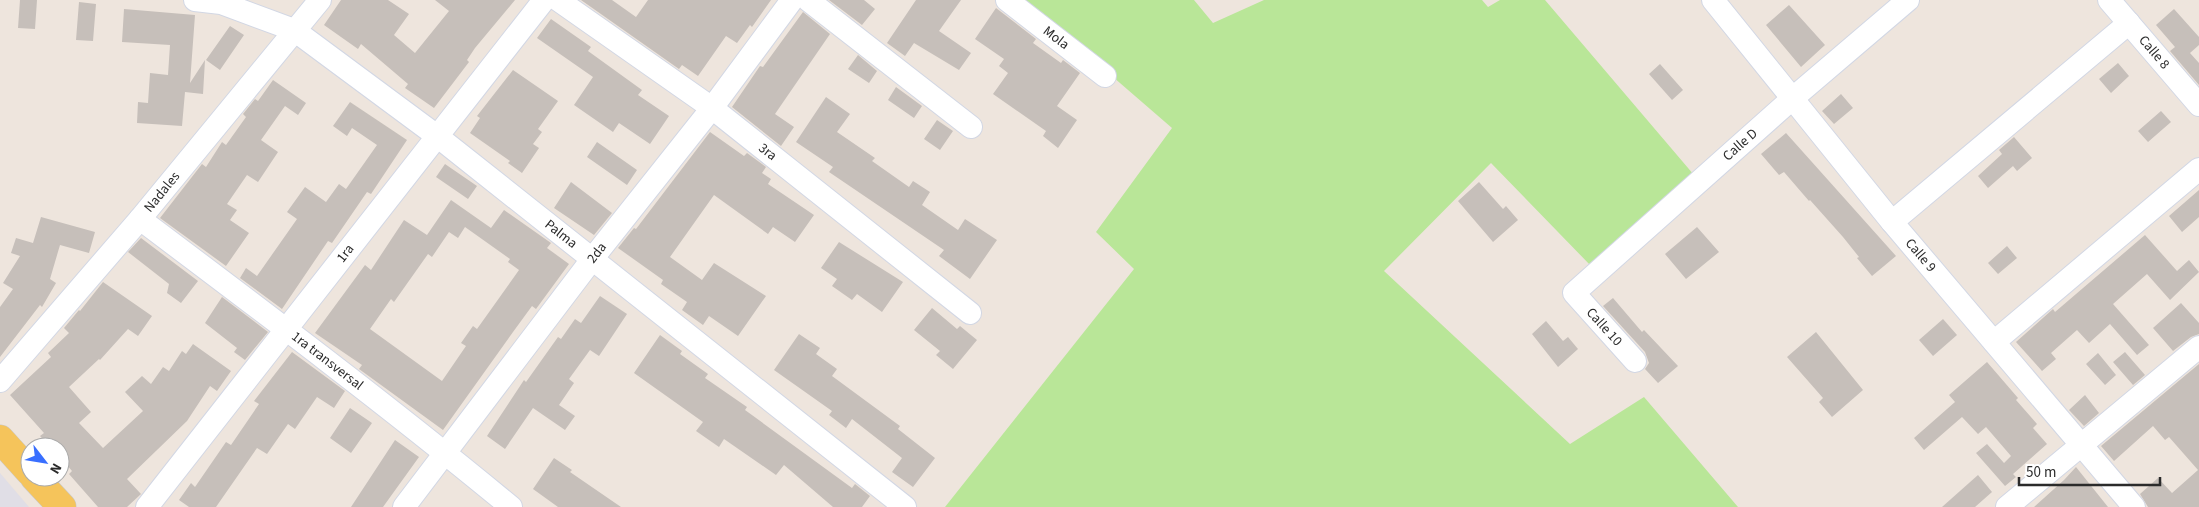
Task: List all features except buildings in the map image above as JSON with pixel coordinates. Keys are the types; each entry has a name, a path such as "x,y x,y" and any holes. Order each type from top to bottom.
{"main road":[{"path":"0,439 20,461"},
{"path":"43,487 62,507"}],"street":[{"name":"Palma","path":"195,0 221,2 294,30 437,136 905,507"},
{"name":"Nadales","path":"0,381 140,219 320,0"},
{"name":"1ra","path":"147,507 544,0"},
{"name":"3ra","path":"558,0 712,108 970,313"},
{"name":"2da","path":"404,507 593,258 712,108 792,0"},
{"path":"808,0 971,127"},
{"name":"Mola","path":"1007,0 1105,76"},
{"name":"Calle 9","path":"1713,0 1892,222 2134,507"},
{"name":"Calle D","path":"1574,293 1793,98 1908,0"},
{"name":"Calle 8","path":"2109,0 2199,105"},
{"path":"1892,222 2129,23"},
{"path":"1994,342 2199,169"},
{"name":"1ra transversal","path":"140,219 446,453 511,507"},
{"name":"Calle 10","path":"1574,293 1635,361"},
{"path":"2007,507 2199,347"}],"shaded area":[{"path":"0,473 29,507 0,507"}],"green space":[{"path":"1024,0 1194,0 1213,23 1264,0 1482,0 1488,7 1500,0 1545,0 1694,175 1591,266 1491,163 1384,271 1570,444 1644,397 1738,507 945,507 1134,269 1096,232 1172,128"}]}
